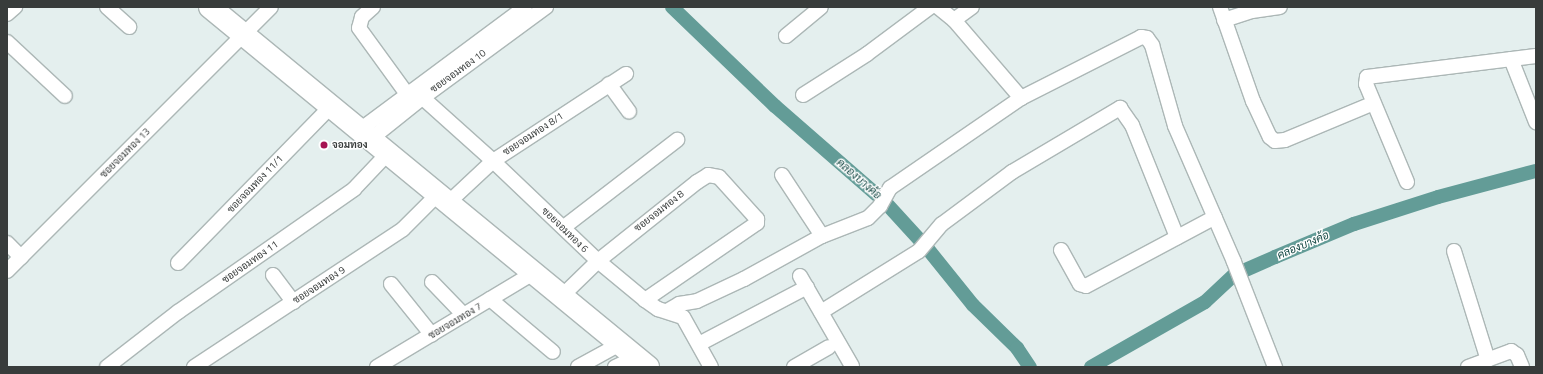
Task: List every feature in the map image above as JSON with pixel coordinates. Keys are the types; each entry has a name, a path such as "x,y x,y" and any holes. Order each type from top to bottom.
{"main road":[{"path":"210,7 389,152 532,274 635,356"}],"street":[{"path":"7,14 15,7"},
{"path":"107,7 129,27"},
{"name":"ซอยจอมทอง 13","path":"7,271 272,7"},
{"name":"ซอยจอมทอง 6","path":"373,7 362,18 359,28 414,94 493,161 598,261 645,300 683,317 711,367"},
{"path":"367,134 414,94 525,7"},
{"name":"ซอยจอมทอง 10","path":"414,94 546,7"},
{"path":"786,36 821,7"},
{"path":"803,95 867,54 930,7"},
{"path":"938,7 954,20 1021,98"},
{"path":"954,20 972,7"},
{"path":"1280,7 1222,14 1253,101 1270,137 1275,141 1285,140 1374,103"},
{"path":"667,311 678,304 697,301 744,279 822,236 868,218 883,201 890,188 1021,98 1134,39 1147,38 1152,45 1175,126 1234,262 1275,367"},
{"path":"7,42 66,96"},
{"path":"1407,182 1366,84 1367,77 1536,56"},
{"path":"1512,59 1536,122"},
{"name":"ซอยจอมทอง 8/1","path":"443,199 493,161 626,74"},
{"path":"609,84 629,112"},
{"name":"ซอยจอมทอง 11/1","path":"178,263 332,105"},
{"path":"820,312 924,246 932,232 1012,172 1120,108 1132,125 1177,237"},
{"path":"564,227 677,140"},
{"name":"ซอยจอมทอง 11","path":"107,367 178,312 354,189 389,152"},
{"name":"ซอยจอมทอง 8","path":"561,297 598,261 708,175 719,177 758,219 751,229 645,300"},
{"path":"782,175 822,236"},
{"name":"ซอยจอมทอง 9","path":"194,367 403,229 443,199"},
{"path":"1061,250 1080,284 1085,286 1215,217"},
{"path":"7,243 21,257"},
{"path":"1454,251 1488,360"},
{"name":"ซอยจอมทอง 7","path":"377,367 532,274"},
{"path":"273,275 293,302"},
{"path":"432,282 464,315"},
{"path":"699,344 803,282 852,366"},
{"path":"391,284 432,334"},
{"path":"490,299 553,352"},
{"path":"803,365 829,347"},
{"path":"1468,367 1515,352 1522,367"},
{"path":"578,367 635,356"},
{"path":"615,367 635,356"}],"waterway":[{"name":"คลองบางค้อ","path":"672,7 775,106 885,202 927,248 973,305 1017,348 1030,367"},
{"name":"คลองบางค้อ","path":"1091,367 1205,302 1234,275 1354,224 1438,197 1536,171"}],"place":[{"name":"จอมทอง","path":"324,145"}]}
